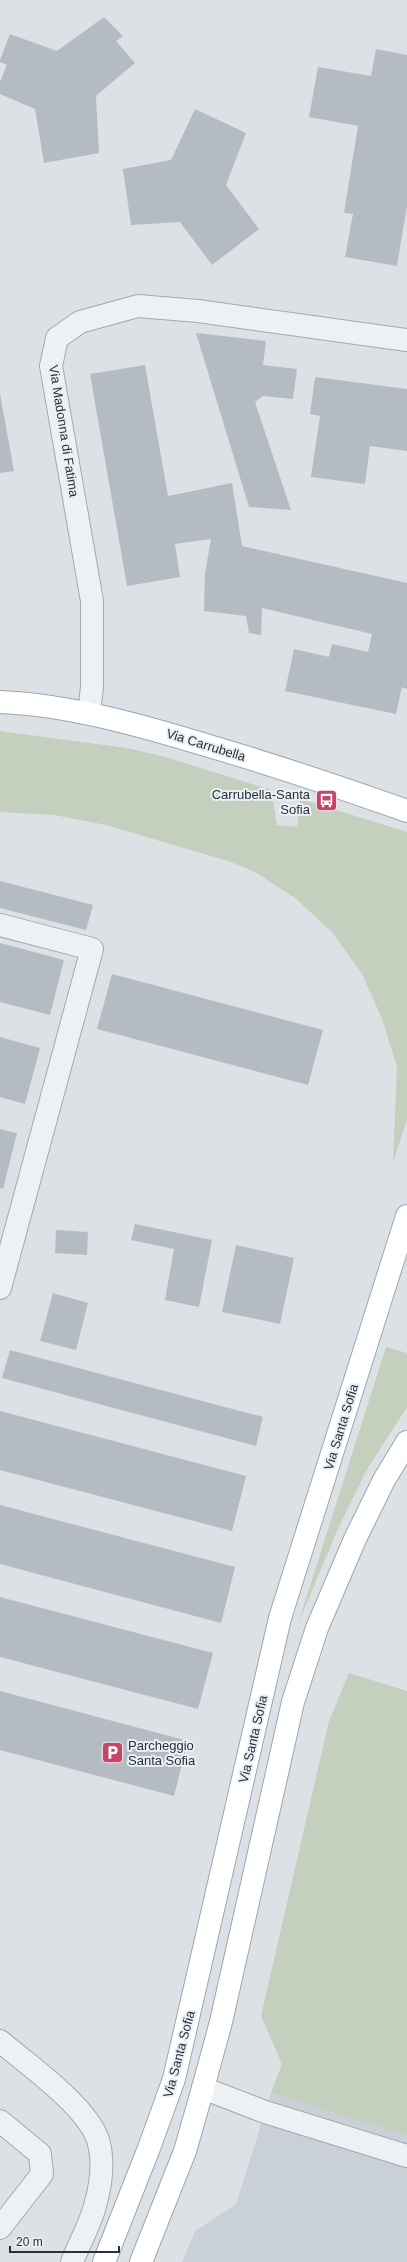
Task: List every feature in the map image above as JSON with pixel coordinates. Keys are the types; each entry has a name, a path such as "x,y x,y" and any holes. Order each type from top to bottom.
{"main road":[{"name":"Via Carrubella","path":"0,702 89,713 176,736 328,783 407,811"},
{"name":"Via Santa Sofia","path":"104,2262 149,2148 174,2079 280,1618 407,1216"},
{"path":"141,2262 185,2150 203,2088 221,2022 293,1702 317,1628 355,1539 384,1480 407,1442"}],"street":[{"name":"Via Madonna di Fatima","path":"89,713 92,687 92,601 51,366 57,338 80,322 138,306 198,311 407,340"},
{"path":"0,925 92,949 0,1288"},
{"path":"0,2041 70,2102 88,2123 97,2138 102,2156 100,2179 95,2206 72,2262"},
{"path":"203,2088 265,2112 407,2156"},
{"path":"0,2121 40,2154 42,2174 0,2228"}],"shaded area":[{"path":"271,2093 407,2136 407,2262 182,2262 195,2231 236,2204"}],"green space":[{"path":"0,731 127,748 162,756 271,790 277,825 297,827 300,799 407,832 407,1119 393,1163 397,1067 382,1019 362,974 332,932 295,898 255,872 231,862 106,825 54,815 0,812"},
{"path":"386,1347 407,1353 407,1407 366,1471 337,1531 298,1624"},
{"path":"349,1673 407,1691 407,2136 271,2093 282,2064 261,2016 329,1721"}],"building":[{"path":"104,17 123,36 116,41 135,63 96,96 99,153 44,163 35,109 0,94 0,82 7,65 0,62 0,60 10,34 57,51"},
{"path":"376,49 407,55 407,206 397,266 345,257 353,214 344,213 358,126 309,117 318,67 371,76"},
{"path":"195,109 246,133 226,185 259,229 212,265 180,222 131,225 123,169 171,160"},
{"path":"196,333 266,341 263,365 297,369 293,399 263,396 255,402 291,510 249,507"},
{"path":"145,365 168,496 232,483 242,546 407,583 407,689 402,687 396,714 285,691 294,649 329,657 332,644 368,652 372,634 262,608 261,635 249,633 246,616 204,611 205,573 211,539 175,544 180,577 127,586 90,374"},
{"path":"315,377 407,389 407,451 370,446 365,484 311,477 320,416 310,414"},
{"path":"0,394 14,471 0,473"},
{"path":"0,881 93,905 86,930 0,908"},
{"path":"0,943 64,960 50,1015 0,1002"},
{"path":"112,974 323,1030 308,1085 97,1029"},
{"path":"0,1037 40,1048 25,1104 0,1097"},
{"path":"0,1129 17,1133 3,1189 0,1188"},
{"path":"135,1224 212,1240 199,1307 165,1300 174,1249 131,1240"},
{"path":"56,1230 88,1232 87,1255 55,1253"},
{"path":"236,1245 294,1258 280,1324 222,1312"},
{"path":"53,1293 88,1303 76,1350 40,1341"},
{"path":"10,1350 263,1417 256,1446 2,1378"},
{"path":"0,1411 246,1476 232,1531 0,1470"},
{"path":"0,1505 235,1567 221,1623 0,1564"},
{"path":"0,1597 213,1653 198,1709 0,1657"},
{"path":"0,1691 188,1741 174,1796 0,1750"}],"place":[{"name":"Carrubella-Santa Sofia","path":"326,801"},
{"name":"Parcheggio Santa Sofia","path":"112,1752"}]}
